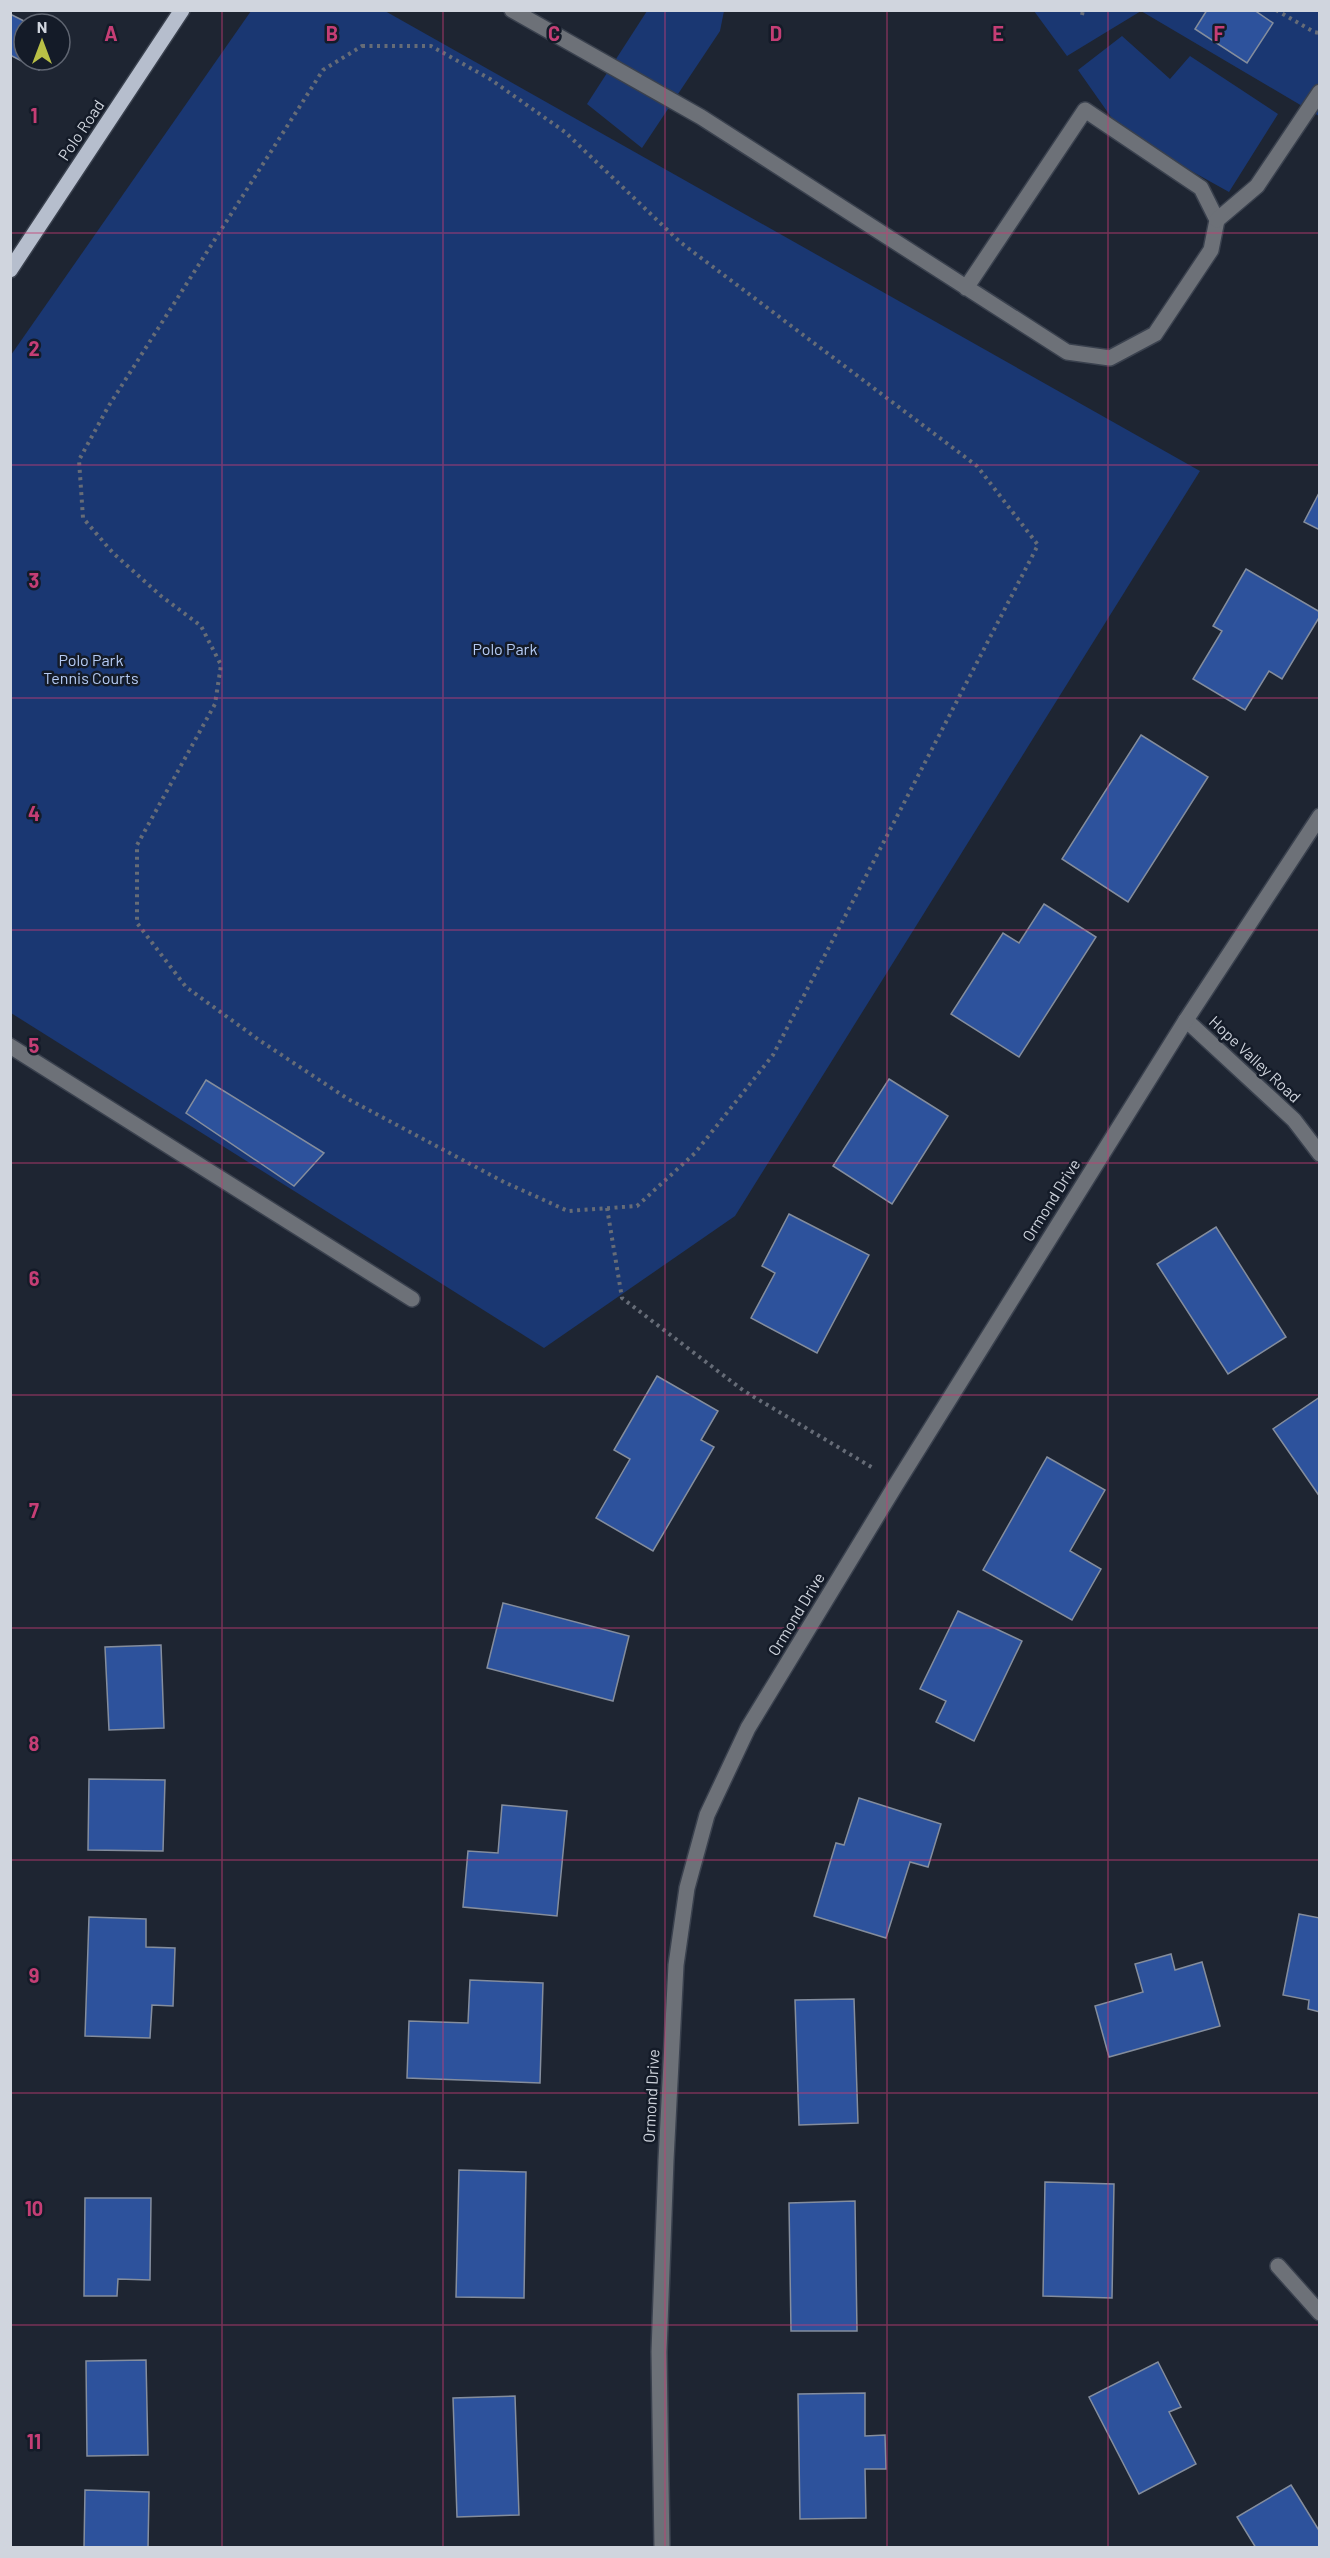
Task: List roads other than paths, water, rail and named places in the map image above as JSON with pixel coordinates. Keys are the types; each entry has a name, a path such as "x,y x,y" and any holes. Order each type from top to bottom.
{"main road":[{"name":"Polo Road","path":"10,270 182,10"}],"street":[{"path":"512,10 701,117 966,288 1067,352 1110,358 1155,334 1211,250 1217,220 1201,188 1085,110 966,288"},
{"path":"1217,220 1257,186 1320,92"},
{"name":"Ormond Drive","path":"662,2547 659,2352 665,2171 676,1965 687,1888 707,1815 748,1728 897,1482 1186,1020 1320,816"},
{"name":"Hope Valley Road","path":"1186,1020 1294,1120 1320,1154"},
{"path":"10,1046 412,1299"},
{"path":"1278,2266 1320,2313"}],"park label":[{"name":"Polo Park","path":"505,649"},
{"name":"Polo Park Tennis Courts","path":"91,669"}]}
